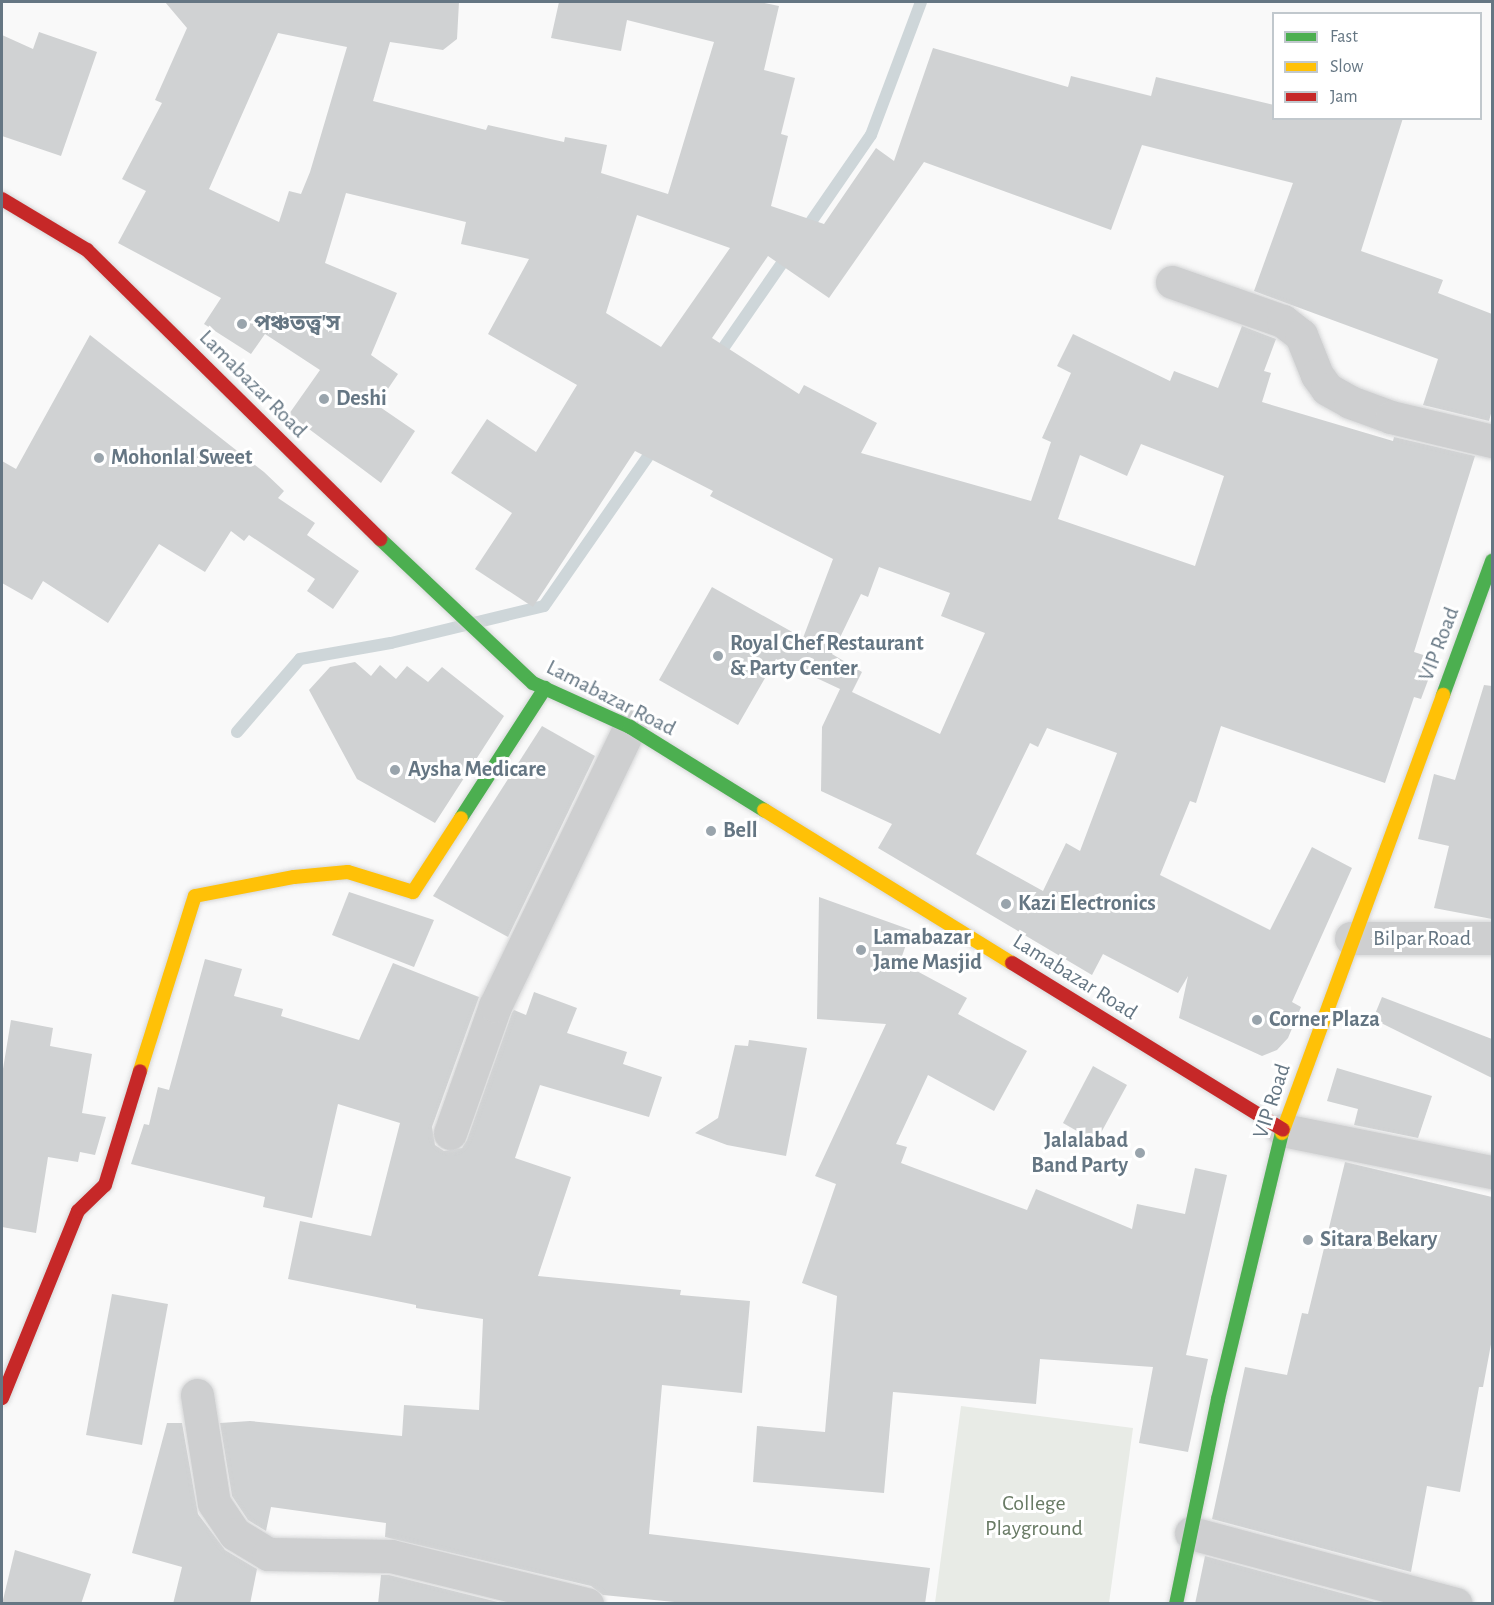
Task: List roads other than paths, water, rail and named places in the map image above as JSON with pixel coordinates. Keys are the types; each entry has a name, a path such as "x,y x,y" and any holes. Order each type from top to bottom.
{"street":[{"name":"Lamabazar Road","path":"2,199 87,250 430,589 539,685 630,727 1283,1130"},
{"path":"1172,282 1283,321 1301,335 1317,375 1327,389 1350,402 1391,417 1492,441"},
{"name":"VIP Road","path":"1176,1604 1283,1130 1351,938 1492,561"},
{"path":"2,1398 78,1211 105,1185 195,896 294,877 348,872 413,892 539,685"},
{"path":"450,1133 495,1006 630,727"},
{"name":"Bilpar Road","path":"1351,938 1492,938"},
{"path":"1283,1130 1492,1172"},
{"path":"197,1395 214,1503 235,1534 268,1554 391,1556 587,1604"},
{"path":"1191,1533 1456,1604"}],"waterway":[{"path":"804,232 871,135 921,2"},
{"path":"715,360 789,253"},
{"path":"237,732 300,659 391,643 544,606 656,445"}],"place":[{"name":"পঞ্চতত্ত্ব'স","path":"242,324"},
{"name":"Deshi","path":"324,399"},
{"name":"Mohonlal Sweet","path":"99,458"},
{"name":"Royal Chef Restaurant & Party Center","path":"718,656"},
{"name":"Aysha Medicare","path":"395,770"},
{"name":"Bell","path":"711,831"},
{"name":"Kazi Electronics","path":"1006,904"},
{"name":"Lamabazar Jame Masjid","path":"861,950"},
{"name":"Corner Plaza","path":"1257,1020"},
{"name":"Jalalabad Band Party","path":"1140,1153"},
{"name":"Sitara Bekary","path":"1308,1240"}],"park label":[{"name":"College Playground","path":"1034,1516"}]}
